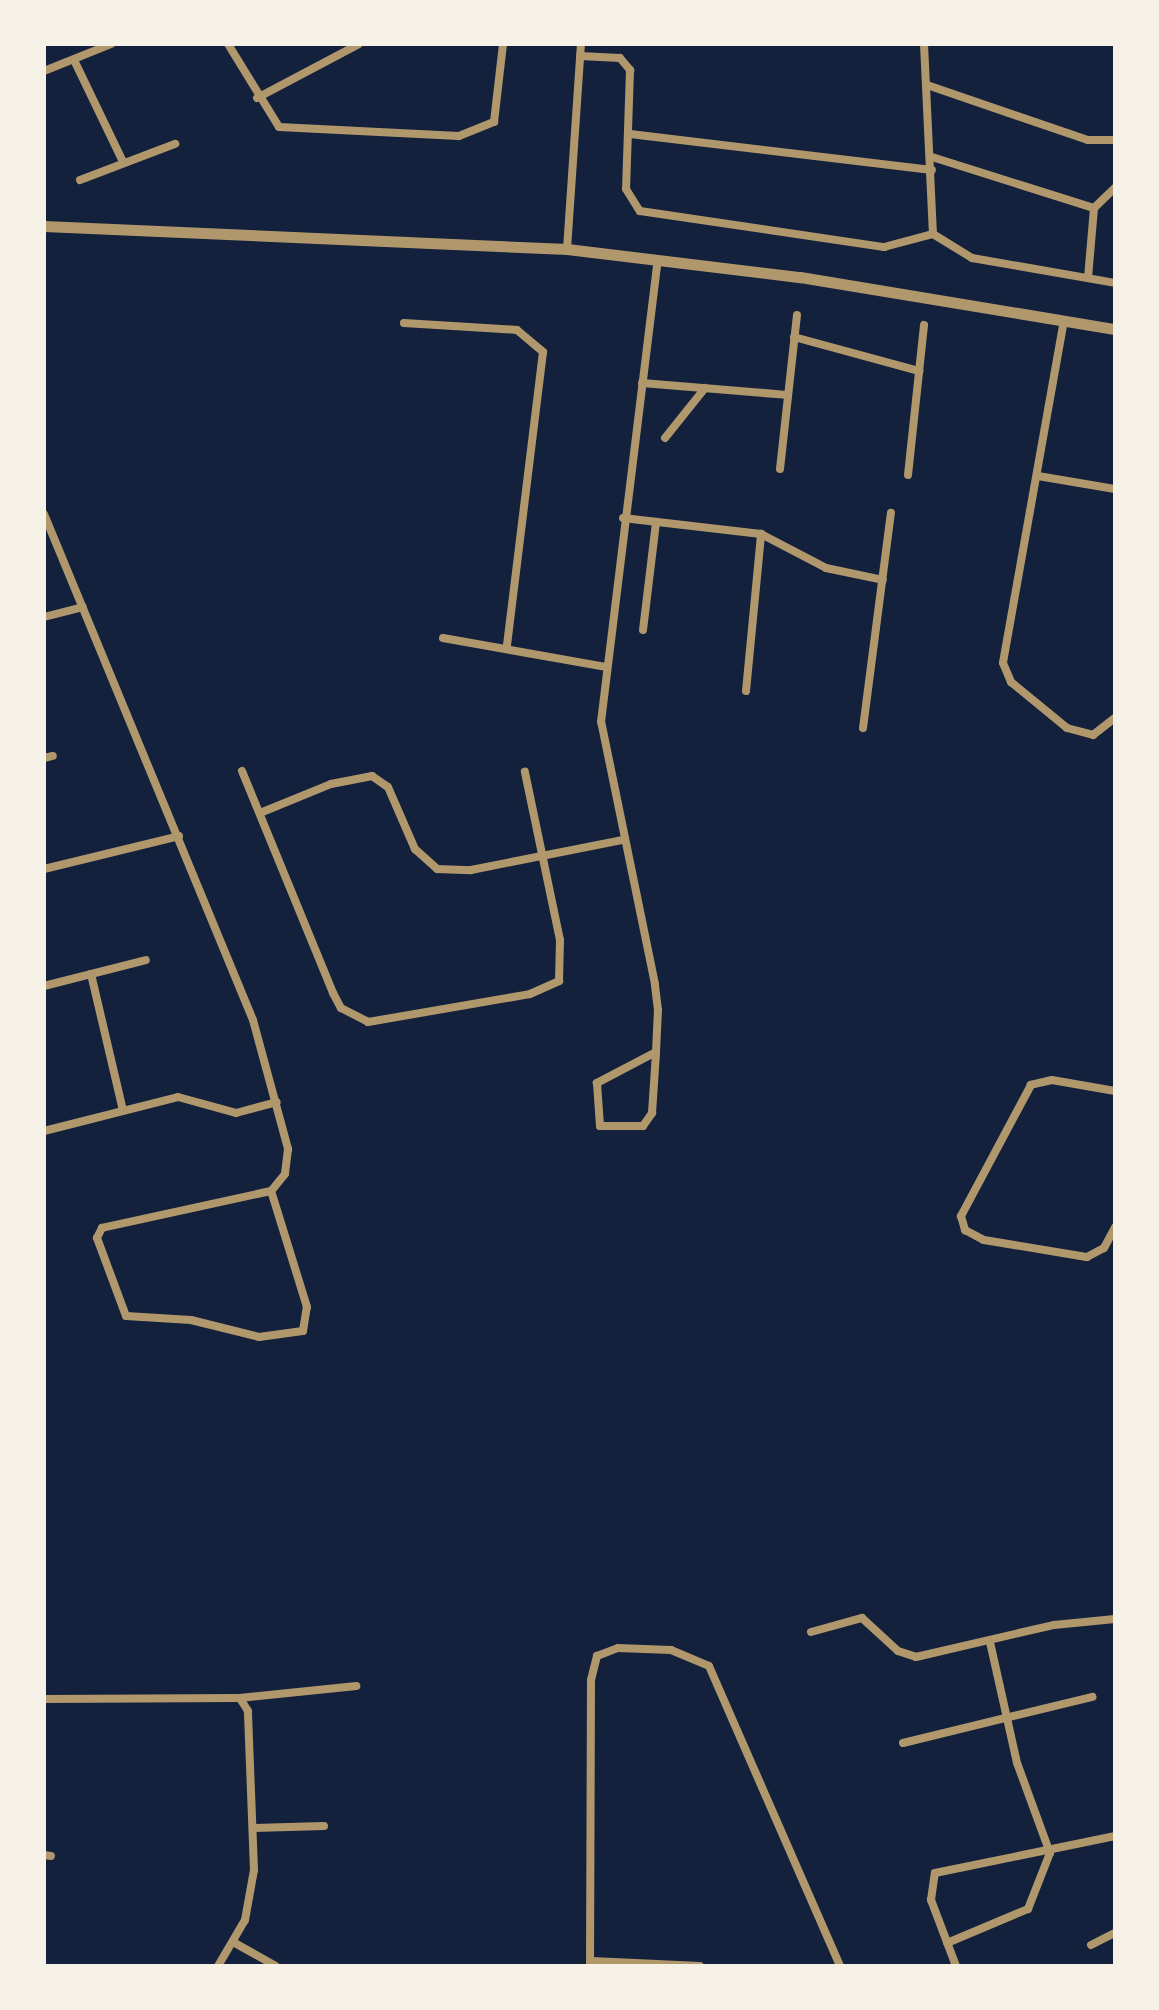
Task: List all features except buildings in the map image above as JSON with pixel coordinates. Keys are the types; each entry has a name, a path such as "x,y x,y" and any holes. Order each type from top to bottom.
{"street":[{"path":"44,71 111,44"},
{"path":"228,44 257,98 286,130 469,136 494,122 503,44"},
{"path":"257,98 359,44"},
{"path":"567,249 581,44"},
{"path":"924,44 932,157 933,234"},
{"path":"580,56 620,58 628,66 630,134 627,196 650,215 884,247 933,234 972,258 1115,283"},
{"path":"74,60 123,162"},
{"path":"927,85 1088,140 1115,140"},
{"path":"630,134 932,170"},
{"path":"80,180 175,144"},
{"path":"932,157 1094,208"},
{"path":"1088,278 1094,208 1115,188"},
{"path":"44,226 567,249 658,259 1115,329"},
{"path":"656,1052 597,1083 600,1126 616,1131 649,1122 656,1052 655,984 601,741 605,667 658,259"},
{"path":"780,469 797,315"},
{"path":"1064,320 1005,673 1076,732 1099,733 1115,718"},
{"path":"404,323 517,330 543,352 507,646"},
{"path":"908,475 924,325"},
{"path":"794,337 919,371"},
{"path":"642,383 787,395"},
{"path":"665,438 705,388"},
{"path":"1038,476 1115,489"},
{"path":"863,728 891,513"},
{"path":"44,514 256,1029 277,1102 287,1163 271,1191 307,1307 303,1331 259,1337 191,1320 126,1316 97,1238 102,1228 271,1191"},
{"path":"623,518 761,534 826,568 883,580"},
{"path":"643,630 656,522"},
{"path":"746,691 761,534"},
{"path":"44,617 83,607"},
{"path":"443,638 507,646 548,661 605,667"},
{"path":"242,771 333,993 341,1008 368,1022 530,994 559,981 560,940 525,772"},
{"path":"260,813 331,784 372,776 388,787 415,849 437,869 542,856 623,840"},
{"path":"44,869 179,836"},
{"path":"44,986 146,960"},
{"path":"91,974 123,1110"},
{"path":"1115,1091 1052,1080 1031,1085 961,1216 965,1230 984,1240 1087,1257 1104,1248 1115,1227"},
{"path":"44,1131 178,1097 236,1113 277,1102"},
{"path":"811,1632 862,1618 898,1651 916,1657 1063,1623 1115,1619"},
{"path":"947,1943 1028,1909 1050,1853 1009,1721 990,1642"},
{"path":"700,1966 591,1963 593,1664 604,1651 644,1648 691,1655 716,1676 840,1966"},
{"path":"44,1699 240,1698 356,1686"},
{"path":"903,1743 1009,1721 1092,1697"},
{"path":"218,1966 233,1942 252,1891 254,1828 248,1711 240,1698"},
{"path":"254,1828 324,1826"},
{"path":"956,1966 931,1900 935,1873 1050,1853 1115,1836"},
{"path":"1091,1945 1115,1933"},
{"path":"233,1942 276,1966"}]}
